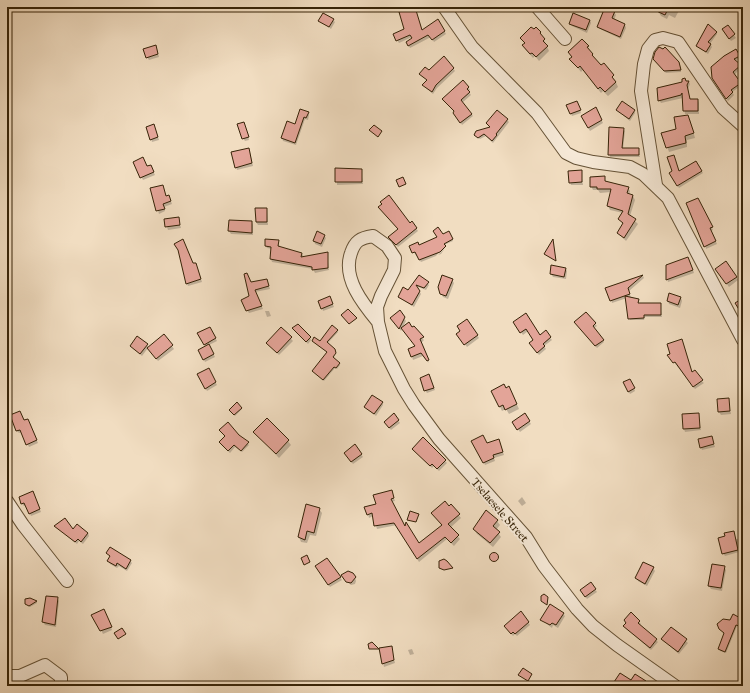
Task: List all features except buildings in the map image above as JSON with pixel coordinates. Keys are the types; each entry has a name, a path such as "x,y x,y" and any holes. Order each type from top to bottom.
{"street":[{"path":"444,7 472,47 537,113 566,152 576,158 593,162 630,167 643,174 668,198 743,340"},
{"path":"537,7 565,39"},
{"path":"656,185 641,91 644,64 648,49 655,40 663,38 672,39 678,42 723,108 743,126"},
{"name":"Tselaesele Street","path":"378,322 361,298 351,279 349,270 350,257 355,243 362,238 373,236 386,246 395,258 394,270 377,307 378,322 385,351 414,405 439,439 526,537 563,593 593,626 616,645 675,686"},
{"path":"7,501 23,526 67,581"},
{"path":"7,676 20,676 45,666 61,678 61,686"}]}
